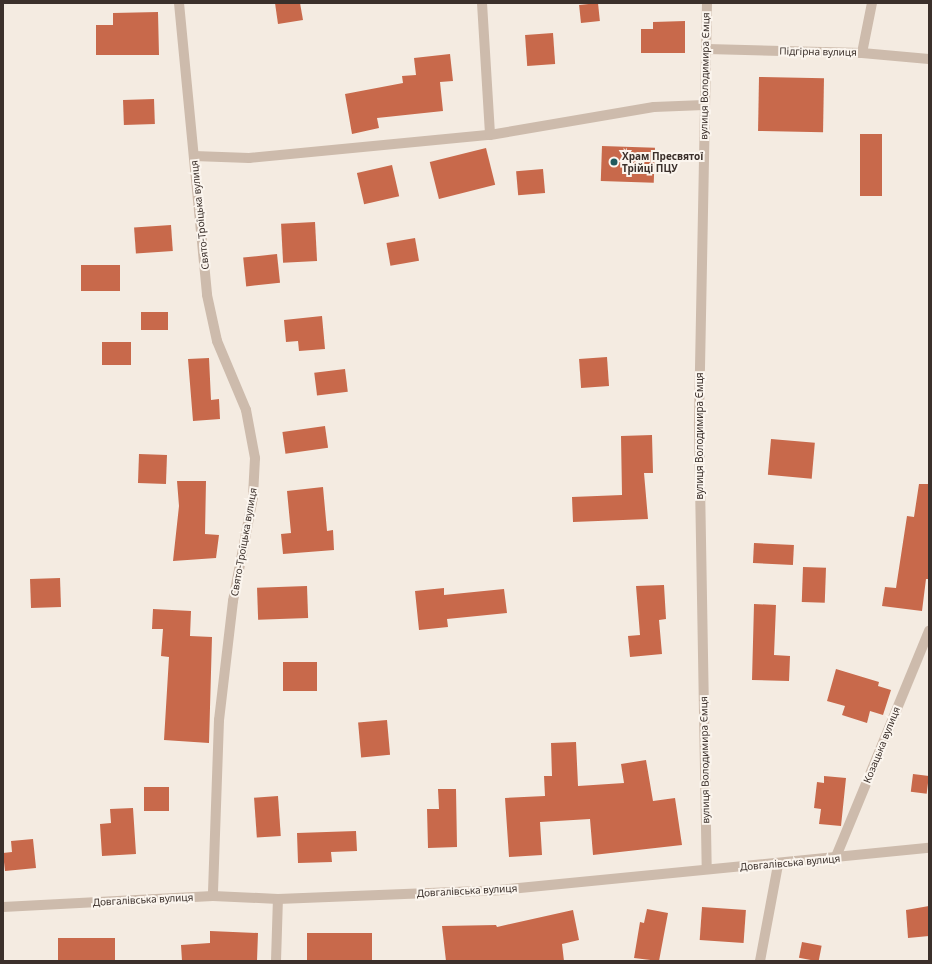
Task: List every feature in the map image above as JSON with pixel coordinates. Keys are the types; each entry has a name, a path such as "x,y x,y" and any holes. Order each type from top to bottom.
{"street":[{"name":"Свято-Троїцька вулиця","path":"179,3 213,328 246,410 255,458 253,497 233,601 219,720 213,896"},
{"path":"482,3 490,135"},
{"name":"вулиця Володимира Ємця","path":"706,3 707,49 704,104 698,426 707,870"},
{"path":"862,53 872,3"},
{"name":"Підгірна вулиця","path":"707,49 862,53 929,59"},
{"path":"194,156 249,158 490,135 654,107 704,104"},
{"name":"Козацька вулиця","path":"835,859 929,631"},
{"name":"Довгалівська вулиця","path":"3,906 213,896 278,899 499,890 707,870 778,865 929,848"},
{"path":"760,961 778,865"},
{"path":"276,961 278,899"}],"building":[{"path":"275,3 300,3 303,20 278,24"},
{"path":"598,3 600,21 581,23 579,5"},
{"path":"158,12 159,55 96,55 96,25 113,25 113,13"},
{"path":"685,21 685,53 641,53 641,29 653,29 653,22"},
{"path":"553,33 555,64 527,66 525,35"},
{"path":"450,54 453,81 440,82 443,111 377,118 379,128 352,134 345,94 403,83 402,76 416,75 414,58"},
{"path":"759,77 824,78 823,132 758,131"},
{"path":"154,99 155,124 124,125 123,100"},
{"path":"860,134 882,134 882,196 860,196"},
{"path":"602,146 655,148 654,183 601,181"},
{"path":"486,148 495,185 439,199 430,162"},
{"path":"392,165 399,196 364,204 357,173"},
{"path":"543,169 545,193 518,195 516,171"},
{"path":"315,222 317,261 283,263 281,224"},
{"path":"171,225 173,251 136,254 134,228"},
{"path":"415,238 419,261 390,266 386,243"},
{"path":"277,254 280,283 246,286 243,258"},
{"path":"81,265 120,265 120,291 81,291"},
{"path":"141,312 168,312 168,330 141,330"},
{"path":"322,316 325,349 299,351 298,341 286,342 284,320"},
{"path":"102,342 131,342 131,365 102,365"},
{"path":"607,357 609,386 581,388 579,359"},
{"path":"209,358 211,400 219,399 220,419 193,421 188,359"},
{"path":"345,369 348,392 317,396 314,373"},
{"path":"325,426 328,448 285,454 282,432"},
{"path":"652,435 653,473 644,473 648,519 573,522 572,497 622,495 621,436"},
{"path":"771,439 815,443 812,479 768,475"},
{"path":"139,454 167,455 166,484 138,483"},
{"path":"177,481 206,481 205,534 219,535 216,558 173,561 179,506"},
{"path":"919,484 929,484 929,579 926,579 922,611 882,606 885,587 896,588 907,516 914,517"},
{"path":"323,487 327,531 333,530 334,550 283,554 281,534 291,533 287,491"},
{"path":"754,543 794,545 793,565 753,563"},
{"path":"803,567 826,568 825,603 802,602"},
{"path":"60,578 61,607 31,608 30,579"},
{"path":"664,585 666,619 659,620 662,654 630,657 628,636 640,635 636,586"},
{"path":"307,586 308,618 258,620 257,588"},
{"path":"444,588 444,595 504,589 507,613 447,619 448,627 419,630 415,591"},
{"path":"754,604 776,605 774,655 790,656 789,681 752,680"},
{"path":"153,609 191,611 190,636 212,637 209,743 164,740 169,657 161,656 163,629 152,629"},
{"path":"283,662 317,662 317,691 283,691"},
{"path":"836,669 879,682 878,686 891,690 883,715 870,711 867,723 842,715 845,706 827,701"},
{"path":"387,720 390,755 361,757 358,723"},
{"path":"576,742 578,786 624,783 621,764 646,760 653,801 675,798 682,845 593,855 590,819 540,822 542,855 509,857 505,798 545,796 544,776 552,776 551,743"},
{"path":"913,774 929,776 927,794 911,792"},
{"path":"824,776 846,778 841,826 819,824 821,809 814,808 817,782 824,783"},
{"path":"144,787 169,787 169,811 144,811"},
{"path":"438,789 456,789 457,847 428,848 427,809 439,809"},
{"path":"278,796 281,836 257,838 254,798"},
{"path":"133,808 136,854 102,856 100,824 111,823 110,809"},
{"path":"356,831 357,851 331,852 332,862 298,863 297,833"},
{"path":"33,839 36,868 5,871 3,853 12,852 11,841"},
{"path":"929,906 929,936 908,938 906,910"},
{"path":"702,907 746,910 744,943 700,940"},
{"path":"647,909 668,913 659,961 634,958 640,922 644,923"},
{"path":"573,910 579,940 562,944 564,961 446,961 442,926 496,925 497,927"},
{"path":"210,931 258,933 257,961 182,961 181,945 210,943"},
{"path":"307,933 372,933 372,961 307,961"},
{"path":"58,938 115,938 115,961 58,961"},
{"path":"802,942 822,946 819,961 799,958"}],"place":[{"name":"Храм Пресвятої Трійці ПЦУ","path":"614,162"}]}
